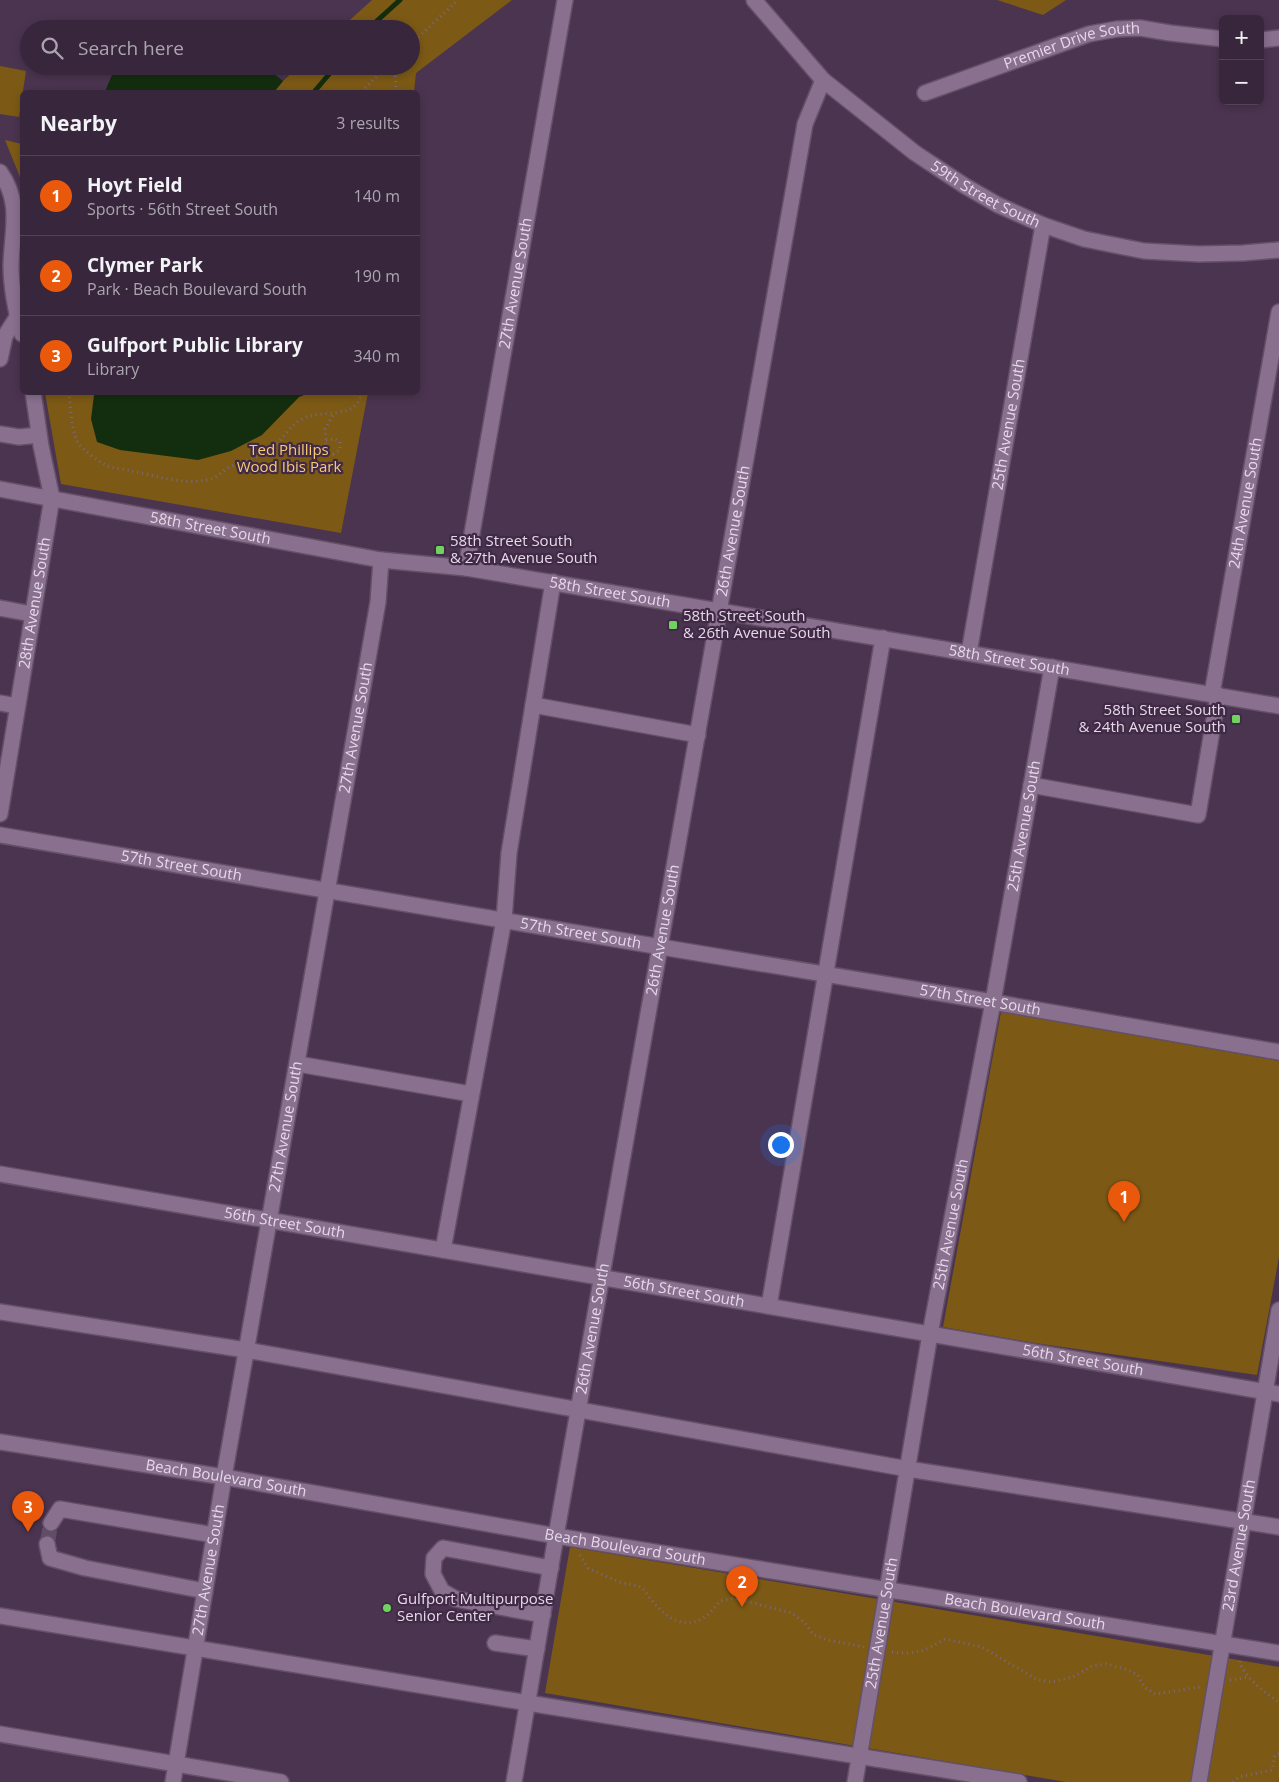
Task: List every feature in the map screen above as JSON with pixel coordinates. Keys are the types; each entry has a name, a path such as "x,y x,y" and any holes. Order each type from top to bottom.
{"street":[{"name":"27th Avenue South","path":"466,568 565,0"},
{"name":"59th Street South","path":"754,0 823,80 915,154 998,205 1043,225 1084,239 1144,251 1200,254 1279,250"},
{"name":"Premier Drive South","path":"925,93 1088,34 1117,29 1140,28 1219,39"},
{"path":"1264,40 1279,38"},
{"name":"26th Avenue South","path":"514,1782 550,1568 805,124 823,80"},
{"path":"0,172 8,184 14,204 6,246 11,266 13,292 20,327"},
{"name":"25th Avenue South","path":"969,652 1043,225"},
{"name":"24th Avenue South","path":"1031,785 1198,815 1215,694 1279,312"},
{"path":"0,359 4,336 17,317"},
{"name":"28th Avenue South","path":"0,813 52,498 39,436 33,395"},
{"path":"0,434 19,437 39,436"},
{"name":"58th Street South","path":"0,489 381,560 466,568 553,582 1279,706"},
{"name":"27th Avenue South","path":"173,1782 246,1350 298,1064 378,602 381,560"},
{"path":"443,1250 504,920 509,853 553,582"},
{"path":"0,608 32,614"},
{"path":"769,1306 882,638"},
{"name":"25th Avenue South","path":"855,1782 930,1334 993,1002 1052,667"},
{"path":"0,704 17,706"},
{"path":"533,705 698,735"},
{"name":"57th Street South","path":"0,834 1279,1052"},
{"path":"298,1064 471,1094"},
{"name":"56th Street South","path":"0,1174 1272,1393"},
{"name":"23rd Avenue South","path":"1199,1782 1216,1684 1231,1644 1243,1521 1272,1393 1279,1310"},
{"path":"0,1312 246,1350 908,1469 1279,1528"},
{"name":"Beach Boulevard South","path":"0,1442 224,1477 556,1536 888,1588 1279,1653"},
{"path":"51,1523 60,1509 214,1536"},
{"path":"47,1544 50,1558 85,1568 205,1591"},
{"path":"543,1615 456,1599 442,1591 433,1574 434,1558 443,1548 550,1568"},
{"path":"0,1616 1019,1782"},
{"path":"495,1643 537,1649"},
{"path":"0,1734 281,1782"}],"path":[{"path":"420,36 458,0"},
{"path":"363,90 378,75"},
{"path":"396,75 396,90"},
{"path":"69,395 71,416 77,442 92,456 106,466 187,482 212,479 228,468 252,460 272,448 290,429 304,418 320,414 334,414 355,407 362,395"},
{"path":"326,440 335,439 340,442 340,450 333,454 324,449 326,440 325,429 334,414"},
{"path":"582,1540 580,1556 588,1568 620,1582 642,1587 653,1603 666,1616 684,1624 699,1620 712,1613 720,1601 734,1598 792,1613 805,1622 813,1634 826,1640 910,1654 928,1649 945,1639 982,1647 1036,1679 1051,1682 1073,1677 1092,1666 1106,1664 1138,1675 1144,1687 1155,1694 1250,1677"},
{"path":"1231,1644 1240,1666 1279,1702"},
{"path":"1233,1782 1239,1776 1272,1770 1275,1755 1279,1754"}],"green space":[{"path":"372,0 512,0 420,70 420,20 350,20"},
{"path":"997,0 1066,0 1043,15"},
{"path":"0,66 20,70 20,75 25,75 23,90 20,90 19,117 0,114"},
{"path":"289,75 416,75 414,90 276,90"},
{"path":"5,140 20,144 20,177"},
{"path":"20,177 20,296 18,289"},
{"name":"Ted Phillips Wood Ibis Park","path":"45,395 368,395 341,533 61,484"},
{"path":"1001,1012 1279,1061 1279,1257 1257,1375 1035,1343 943,1327"},
{"path":"570,1547 1279,1667 1279,1782 1066,1782 545,1693"}],"shaded area":[{"path":"112,75 275,75 283,81 276,90 106,89"},
{"path":"94,395 304,395 299,397 262,435 231,451 198,460 120,450 97,442 91,419"}],"waterway":[{"path":"378,20 400,0"},
{"path":"316,90 328,75"}],"tunnel":[{"path":"47,1544 51,1523"}],"place":[{"name":"58th Street South & 27th Avenue South","path":"440,550"},
{"name":"58th Street South & 26th Avenue South","path":"673,625"},
{"name":"58th Street South & 24th Avenue South","path":"1236,719"},
{"name":"Hoyt Field","path":"1124,1222"},
{"name":"Gulfport Public Library","path":"28,1532"},
{"name":"Clymer Park","path":"742,1607"},
{"name":"Gulfport Multipurpose Senior Center","path":"387,1608"}]}
